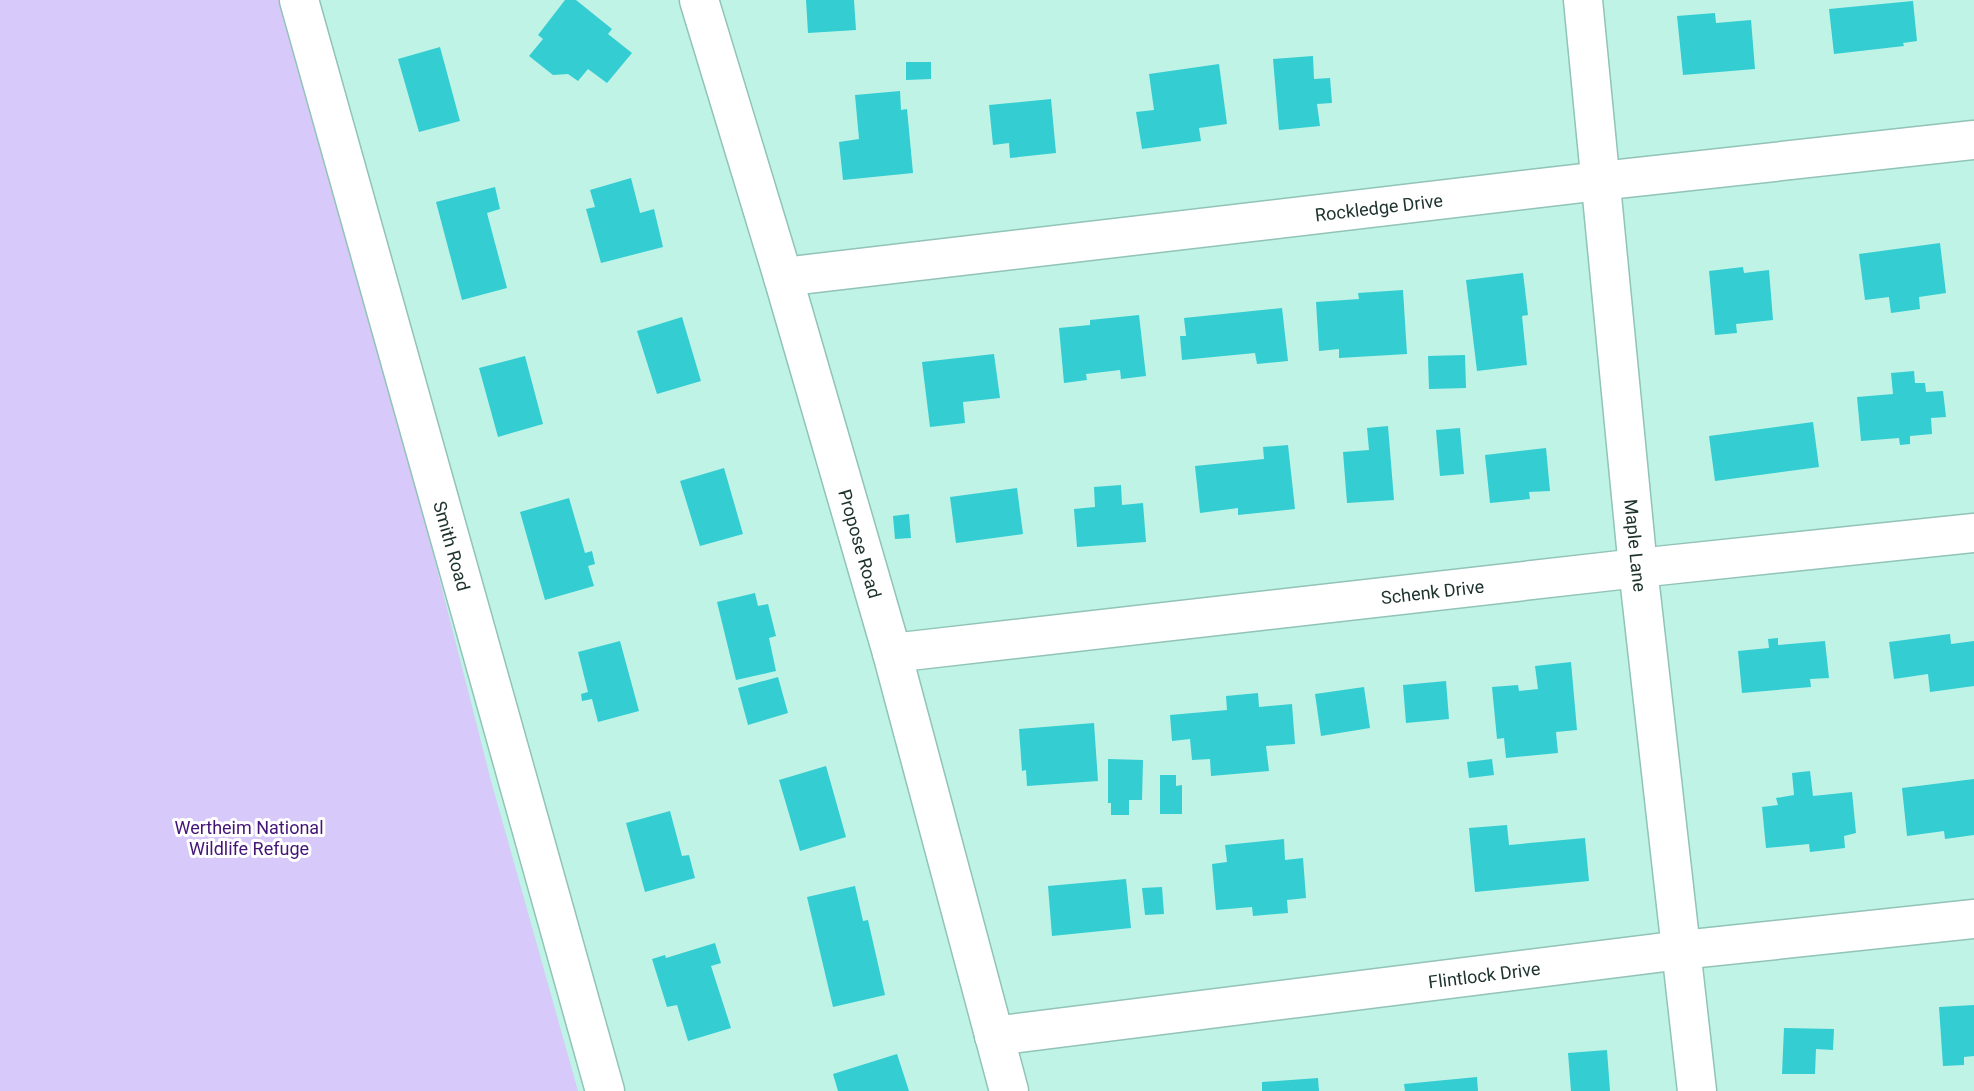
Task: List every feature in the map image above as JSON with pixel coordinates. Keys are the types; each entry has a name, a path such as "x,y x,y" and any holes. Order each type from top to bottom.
{"street":[{"name":"Smith Road","path":"299,0 606,1091"},
{"name":"Propose Road","path":"699,0 892,653 1009,1091"},
{"name":"Maple Lane","path":"1583,0 1638,568 1697,1091"},
{"name":"Rockledge Drive","path":"783,277 1974,140"},
{"name":"Schenk Drive","path":"892,653 1638,568 1974,533"},
{"name":"Flintlock Drive","path":"994,1036 1681,950 1974,919"}],"green space":[{"name":"Wertheim National Wildlife Refuge","path":"0,0 292,0 490,777 578,1091 0,1091"}],"building":[{"path":"565,0 576,0 612,29 608,34 632,53 607,83 588,69 578,81 568,74 553,75 529,56 543,39 538,35"},
{"path":"806,0 854,0 856,30 808,33"},
{"path":"1913,1 1917,41 1903,43 1904,46 1834,54 1829,9"},
{"path":"1715,13 1716,23 1751,20 1755,69 1683,75 1677,16"},
{"path":"440,47 460,121 419,132 398,59"},
{"path":"1313,56 1314,79 1330,78 1332,103 1317,104 1320,126 1279,130 1273,59"},
{"path":"906,62 931,62 931,79 906,80"},
{"path":"1219,64 1227,124 1199,128 1201,141 1142,149 1136,112 1154,110 1149,74"},
{"path":"900,91 901,110 907,109 913,173 843,180 839,142 859,139 855,95"},
{"path":"1051,99 1056,153 1010,158 1009,143 993,145 989,105"},
{"path":"631,178 640,213 654,209 663,247 601,263 586,209 595,207 590,190"},
{"path":"495,187 500,209 487,213 507,288 462,300 436,202"},
{"path":"1940,243 1946,293 1919,297 1920,309 1891,313 1889,297 1865,300 1859,254"},
{"path":"1743,267 1744,273 1769,270 1773,320 1736,324 1737,333 1715,335 1709,271"},
{"path":"1523,273 1528,315 1522,316 1527,365 1477,371 1466,280"},
{"path":"1403,290 1407,354 1339,358 1339,349 1319,351 1316,302 1359,299 1358,293"},
{"path":"1282,308 1288,361 1257,364 1255,353 1182,360 1180,336 1186,336 1184,318"},
{"path":"1139,315 1146,376 1121,379 1120,370 1086,374 1087,380 1064,383 1059,328 1090,325 1090,320"},
{"path":"682,317 701,381 657,394 637,331"},
{"path":"994,354 1000,398 963,402 965,423 930,427 922,362"},
{"path":"1465,355 1466,388 1429,389 1428,356"},
{"path":"525,356 543,424 498,437 479,368"},
{"path":"1914,371 1915,383 1925,383 1926,392 1943,391 1946,417 1931,418 1932,434 1910,436 1910,444 1900,445 1899,438 1861,441 1857,397 1893,394 1891,373"},
{"path":"1813,422 1819,467 1715,481 1709,436"},
{"path":"1388,426 1394,500 1347,503 1343,452 1369,450 1367,428"},
{"path":"1460,428 1464,474 1440,476 1436,430"},
{"path":"1288,445 1295,509 1238,515 1238,508 1200,513 1195,466 1264,459 1263,447"},
{"path":"1546,448 1550,491 1529,492 1530,499 1490,503 1485,455"},
{"path":"724,468 743,534 700,546 680,481"},
{"path":"1121,485 1122,505 1143,503 1146,542 1077,547 1074,509 1095,507 1094,487"},
{"path":"1017,488 1023,534 956,543 950,497"},
{"path":"569,498 585,553 592,551 595,564 588,566 594,586 545,600 520,512"},
{"path":"909,514 911,538 895,539 893,516"},
{"path":"755,593 758,606 768,604 776,636 769,638 776,671 736,680 717,602"},
{"path":"1950,634 1951,644 1974,641 1974,686 1930,692 1928,674 1894,679 1889,642"},
{"path":"1778,638 1778,645 1825,641 1829,678 1810,679 1811,687 1742,693 1738,651 1769,648 1768,639"},
{"path":"620,641 639,711 598,722 592,699 582,701 581,694 588,692 578,652"},
{"path":"1571,662 1577,730 1556,732 1558,753 1506,758 1504,738 1497,739 1492,687 1518,685 1519,691 1538,689 1535,666"},
{"path":"778,677 788,713 748,725 738,688"},
{"path":"1446,681 1449,719 1406,723 1403,685"},
{"path":"1364,687 1370,728 1321,736 1315,694"},
{"path":"1258,693 1259,707 1292,704 1295,744 1266,746 1269,771 1211,776 1210,759 1192,760 1190,739 1172,741 1170,715 1227,710 1226,696"},
{"path":"1094,723 1098,781 1027,786 1026,770 1022,771 1019,729"},
{"path":"1108,759 1143,760 1142,800 1129,800 1129,815 1111,815 1111,803 1108,803"},
{"path":"1492,759 1494,775 1469,778 1467,762"},
{"path":"826,766 846,837 800,851 779,780"},
{"path":"1810,771 1813,796 1852,792 1856,833 1844,836 1845,848 1810,852 1809,844 1766,848 1762,807 1778,805 1776,798 1794,795 1792,773"},
{"path":"1160,775 1176,775 1176,786 1182,785 1182,814 1160,814"},
{"path":"1974,779 1974,835 1945,839 1944,831 1907,836 1902,788"},
{"path":"670,811 682,856 689,855 695,878 645,892 626,823"},
{"path":"1507,825 1509,845 1585,838 1589,881 1475,892 1469,828"},
{"path":"1284,839 1285,860 1303,858 1306,898 1287,900 1288,913 1253,916 1252,907 1216,910 1212,864 1227,862 1225,845"},
{"path":"1126,879 1131,928 1052,936 1048,886"},
{"path":"855,886 863,921 868,920 885,995 833,1007 807,897"},
{"path":"1162,887 1164,914 1145,915 1142,888"},
{"path":"715,943 721,963 711,966 731,1028 688,1041 677,1005 667,1007 652,959 665,955 666,958"},
{"path":"1974,1005 1974,1056 1964,1057 1964,1065 1943,1066 1939,1007"},
{"path":"1784,1028 1834,1029 1833,1050 1816,1049 1815,1074 1782,1074"},
{"path":"1607,1050 1610,1091 1571,1091 1568,1053"},
{"path":"897,1054 909,1091 838,1091 833,1074"},
{"path":"1477,1077 1478,1091 1405,1091 1404,1084"},
{"path":"1318,1078 1319,1091 1262,1091 1262,1082"}]}
